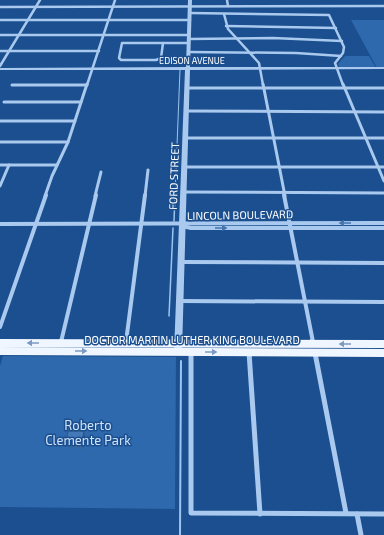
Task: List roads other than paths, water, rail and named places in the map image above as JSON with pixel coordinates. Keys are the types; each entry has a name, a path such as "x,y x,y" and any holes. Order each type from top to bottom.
{"main road":[{"name":"DOCTOR MARTIN LUTHER KING BOULEVARD","path":"0,343 126,343 178,348"},
{"path":"0,351 14,343"},
{"name":"DOCTOR MARTIN LUTHER KING BOULEVARD","path":"0,351 178,348 314,348 384,344"},
{"name":"DOCTOR MARTIN LUTHER KING BOULEVARD","path":"191,348 248,352 303,353 314,348 384,353"}],"street":[{"path":"0,68 40,0"},
{"path":"0,327 35,224 57,165 68,142 115,0"},
{"name":"FORD STREET","path":"178,348 190,0"},
{"path":"227,0 228,6"},
{"path":"0,7 384,6"},
{"path":"190,13 329,15 344,47 341,56 335,63 336,68 384,181"},
{"path":"224,14 226,26 234,39 257,60 260,68 346,513"},
{"path":"0,20 190,20"},
{"path":"226,26 336,28"},
{"path":"0,35 104,35 189,39 292,38 342,41"},
{"path":"163,43 160,59 121,60 119,58 122,43 163,43 189,39"},
{"path":"0,51 99,51"},
{"path":"189,52 249,52 341,56"},
{"name":"EDISON AVENUE","path":"0,68 384,68"},
{"path":"12,85 87,85"},
{"path":"187,88 384,88"},
{"path":"4,102 81,102"},
{"path":"186,111 384,112"},
{"path":"0,121 74,122"},
{"path":"185,138 384,138"},
{"path":"0,142 68,142"},
{"path":"0,165 57,165"},
{"path":"0,186 9,165"},
{"path":"184,168 384,167"},
{"path":"126,343 148,170"},
{"path":"61,343 101,172"},
{"path":"184,192 384,193"},
{"name":"LINCOLN BOULEVARD","path":"0,224 182,225 191,223 384,223"},
{"name":"LINCOLN BOULEVARD","path":"182,225 191,228 384,228"},
{"path":"181,262 384,263"},
{"path":"179,301 384,302"},
{"path":"191,348 191,514 384,514"},
{"path":"248,352 260,514"},
{"path":"357,514 361,535"}],"waterway":[{"path":"175,196 180,70"},
{"path":"174,221 175,195"},
{"path":"169,316 173,228"},
{"path":"180,535 181,361"}],"park label":[{"name":"Roberto Clemente Park","path":"88,432"}]}
